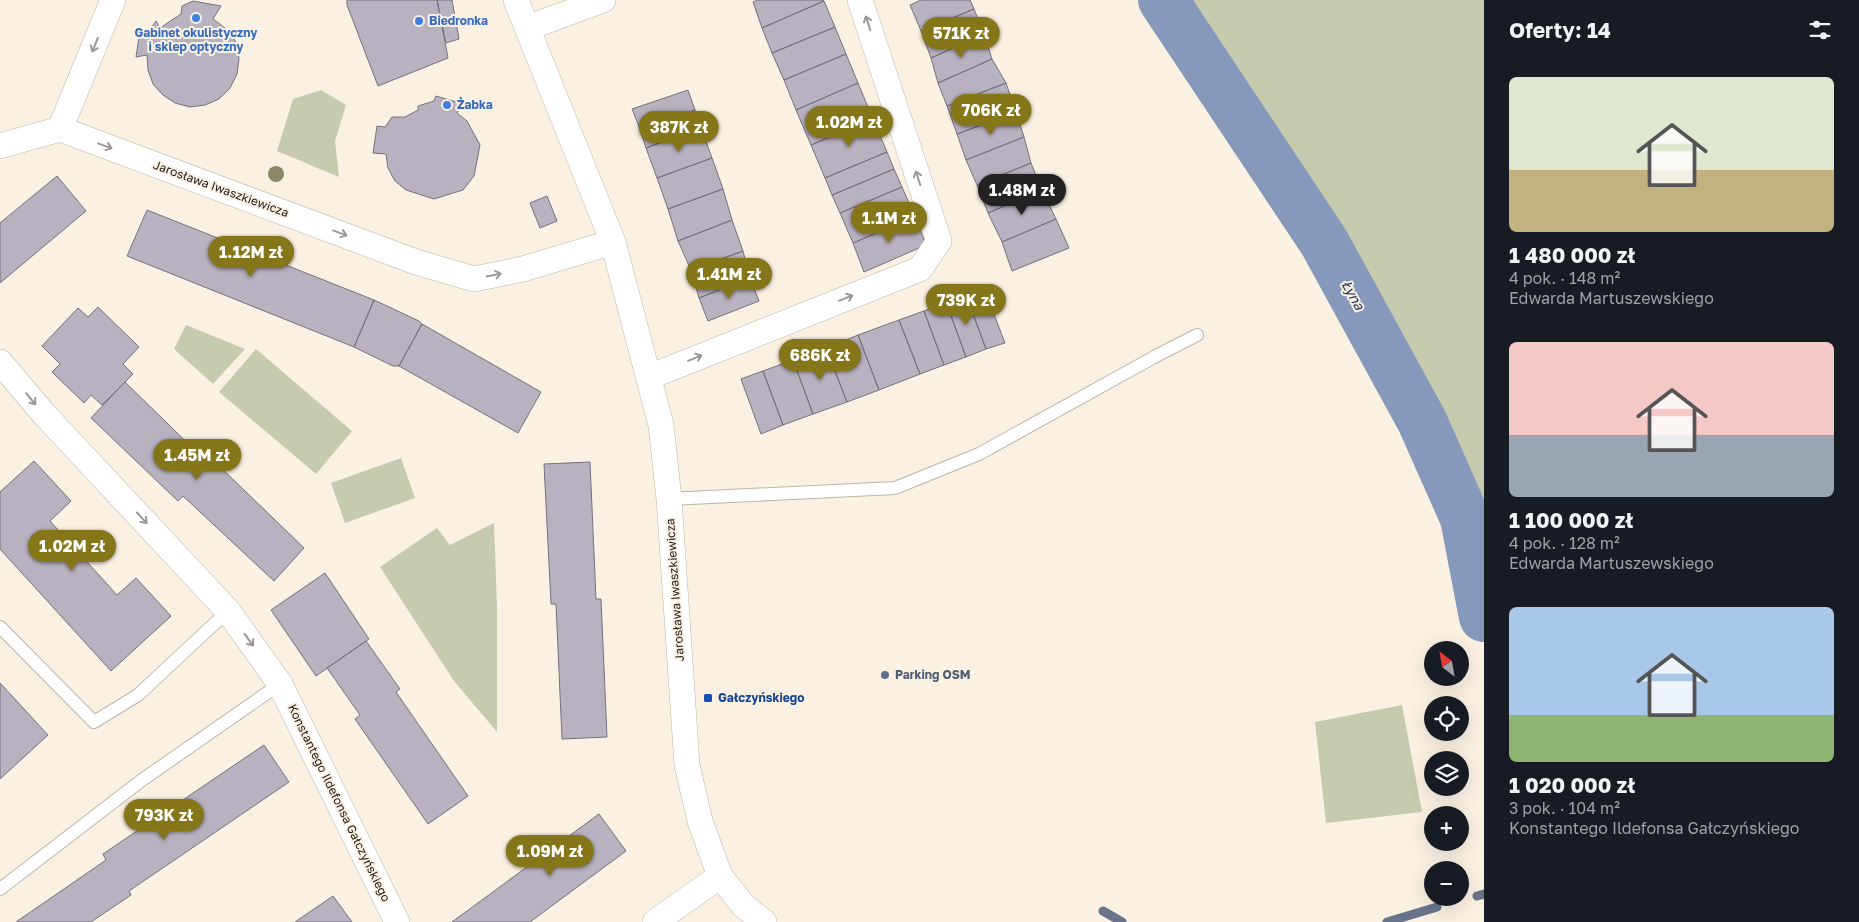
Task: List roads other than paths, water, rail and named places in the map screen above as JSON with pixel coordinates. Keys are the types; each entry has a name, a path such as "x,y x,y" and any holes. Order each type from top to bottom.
{"street":[{"path":"0,146 60,129 113,0"},
{"name":"Jarosława Iwaszkiewicza","path":"516,0 613,242 650,377 660,425 669,499 687,765 700,821 720,876 743,905 764,922"},
{"path":"528,28 603,0"},
{"path":"650,377 920,269 939,241 860,0"},
{"name":"Jarosława Iwaszkiewicza","path":"60,129 416,262 474,279 523,269 613,242"},
{"name":"Konstantego Ildefonsa Gałczyńskiego","path":"0,362 44,414 228,611 280,684 397,922"},
{"path":"655,922 720,876"}],"lane":[{"path":"669,499 895,488 979,454 1197,335"},
{"path":"0,627 94,722 138,695 228,611"},
{"path":"0,889 142,780 280,684"}],"waterway":[{"name":"Łyna","path":"1163,0 1324,242 1422,421 1465,518 1484,617"},
{"path":"1474,567 1484,565"},
{"path":"1477,896 1484,894"},
{"path":"1387,922 1437,907"},
{"path":"1103,911 1122,922"}],"place":[{"name":"Gabinet okulistyczny i sklep optyczny","path":"196,18"},
{"name":"Biedronka","path":"419,21"},
{"name":"Żabka","path":"447,105"},
{"name":"Parking OSM","path":"885,675"},
{"name":"Gałczyńskiego","path":"708,698"}]}
